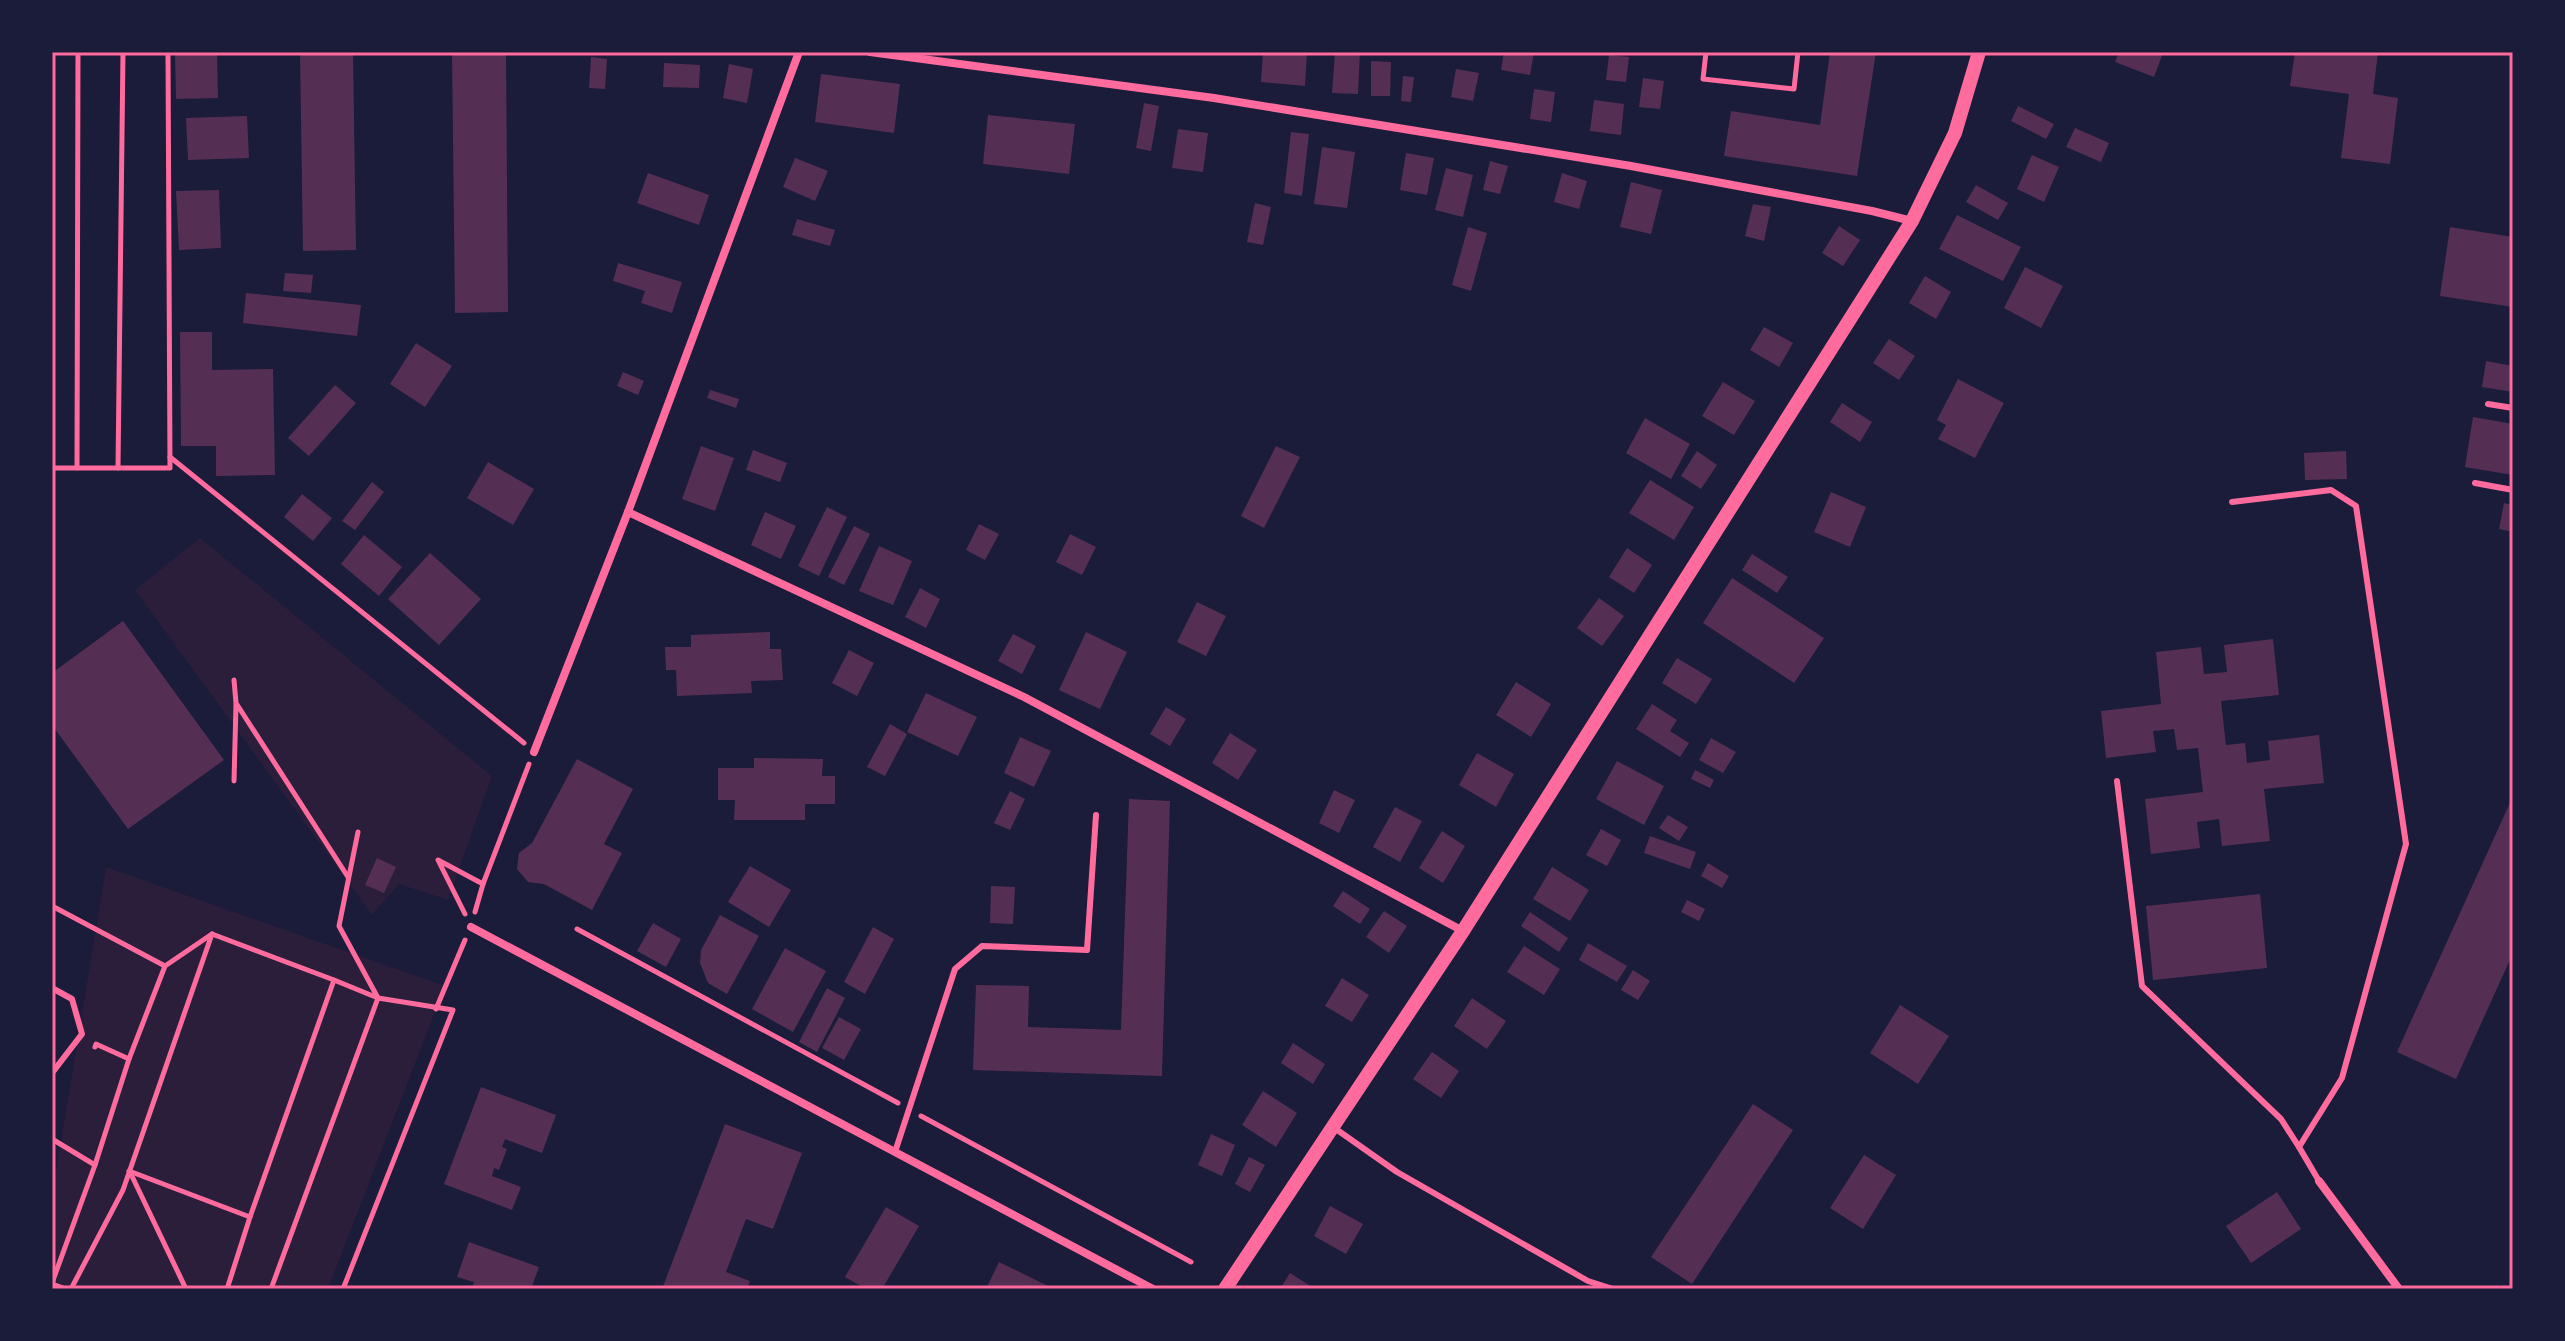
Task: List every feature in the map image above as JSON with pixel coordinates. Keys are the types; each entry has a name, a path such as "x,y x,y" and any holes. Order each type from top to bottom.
{"street":[{"path":"534,752 628,512 799,52"},
{"path":"870,52 1245,103 1631,166 1912,221"},
{"path":"1225,1289 1463,931 1912,221 1955,133 1979,52"},
{"path":"628,512 1024,697 1463,931"},
{"path":"471,927 1153,1289"},
{"path":"2319,1181 2399,1289"}],"lane":[{"path":"2488,404 2513,408"},
{"path":"2475,483 2513,490"},
{"path":"2232,502 2331,490 2356,506 2406,844 2342,1078 2299,1147"},
{"path":"2117,781 2142,986 2281,1119 2319,1181"},
{"path":"895,1152 955,969 982,946 1087,950 1096,815"},
{"path":"52,988 72,999 82,1034 52,1073"},
{"path":"1333,1127 1397,1172 1588,1281 1613,1289"}],"path":[{"path":"77,468 78,52"},
{"path":"118,468 123,52"},
{"path":"52,468 170,468 168,52"},
{"path":"1706,52 1703,79 1794,89 1798,52"},
{"path":"170,457 534,752 483,884 471,927 436,1009"},
{"path":"234,680 234,781"},
{"path":"236,703 349,878"},
{"path":"271,1289 378,998 339,926 358,832"},
{"path":"471,927 438,860 483,884"},
{"path":"52,906 165,966"},
{"path":"577,929 1191,1262"},
{"path":"212,934 123,1190 68,1289 52,1284 129,1059 165,966 212,934"},
{"path":"212,934 378,998 453,1010 343,1289"},
{"path":"227,1289 334,980"},
{"path":"88,1054 96,1044 129,1059"},
{"path":"52,1139 95,1165"},
{"path":"129,1171 250,1217"},
{"path":"129,1171 186,1289"}],"shaded area":[{"path":"200,538 492,776 448,900 399,884 372,915 135,590"},
{"path":"106,867 445,986 328,1289 52,1289 52,1196"}],"building":[{"path":"175,52 217,52 218,98 176,99"},
{"path":"300,52 353,52 356,250 303,251"},
{"path":"452,52 506,52 508,312 455,313"},
{"path":"1263,52 1307,52 1305,86 1261,82"},
{"path":"1335,52 1360,52 1358,94 1332,93"},
{"path":"1504,52 1534,52 1530,75 1501,70"},
{"path":"1830,52 1876,52 1857,176 1724,156 1731,111 1820,125"},
{"path":"2119,52 2163,53 2154,77 2115,62"},
{"path":"2295,52 2378,52 2373,94 2398,98 2390,164 2341,158 2349,94 2290,86"},
{"path":"1609,55 1629,57 1626,82 1606,80"},
{"path":"591,57 607,59 605,89 589,88"},
{"path":"1371,61 1391,62 1390,96 1371,96"},
{"path":"664,63 700,65 699,88 663,87"},
{"path":"729,64 753,69 747,103 723,98"},
{"path":"1456,69 1479,73 1473,101 1451,97"},
{"path":"821,74 900,84 894,133 815,122"},
{"path":"1403,76 1414,77 1411,102 1401,101"},
{"path":"1643,78 1664,81 1660,109 1639,107"},
{"path":"1534,89 1555,92 1551,122 1530,119"},
{"path":"1594,100 1624,104 1621,135 1590,131"},
{"path":"1144,103 1159,106 1151,151 1136,148"},
{"path":"2018,106 2054,124 2046,139 2011,121"},
{"path":"988,115 1075,124 1069,174 983,164"},
{"path":"247,116 249,158 188,160 186,118"},
{"path":"2075,128 2109,143 2101,162 2066,147"},
{"path":"1178,129 1208,133 1203,172 1172,168"},
{"path":"1291,132 1309,134 1302,196 1284,193"},
{"path":"1322,147 1355,152 1347,208 1314,204"},
{"path":"1406,153 1434,158 1427,195 1400,190"},
{"path":"2032,155 2059,167 2044,202 2017,189"},
{"path":"795,158 828,171 815,201 783,187"},
{"path":"1490,161 1508,166 1500,194 1483,190"},
{"path":"1446,168 1473,175 1463,217 1435,210"},
{"path":"648,173 709,195 699,225 637,203"},
{"path":"1562,173 1587,181 1579,209 1554,202"},
{"path":"1631,182 1662,190 1651,234 1620,227"},
{"path":"1976,185 2008,203 1998,220 1966,202"},
{"path":"219,190 221,248 179,250 176,191"},
{"path":"1255,203 1271,207 1263,245 1247,242"},
{"path":"1753,204 1771,207 1764,241 1745,236"},
{"path":"1957,215 2021,247 2003,281 1939,249"},
{"path":"797,219 835,230 830,246 792,235"},
{"path":"1839,226 1860,240 1843,266 1822,253"},
{"path":"1468,227 1487,233 1471,291 1452,285"},
{"path":"2450,227 2513,237 2513,307 2440,296"},
{"path":"618,263 682,282 672,313 641,303 645,291 613,281"},
{"path":"2025,267 2063,286 2041,328 2004,308"},
{"path":"285,273 313,275 311,293 283,291"},
{"path":"1925,276 1951,292 1936,319 1909,303"},
{"path":"246,293 361,305 357,336 243,323"},
{"path":"1764,327 1793,343 1779,367 1750,350"},
{"path":"180,332 212,332 212,370 273,369 275,475 216,476 216,446 181,446"},
{"path":"1889,339 1915,356 1899,380 1873,363"},
{"path":"416,343 452,366 425,407 390,384"},
{"path":"2486,361 2513,366 2513,392 2482,387"},
{"path":"623,372 644,381 638,395 617,386"},
{"path":"1958,379 2004,403 1975,458 1938,439 1946,425 1937,420"},
{"path":"1723,382 1755,401 1734,435 1702,416"},
{"path":"335,385 356,403 309,456 288,438"},
{"path":"710,390 739,399 736,408 707,398"},
{"path":"1842,403 1872,422 1860,442 1830,422"},
{"path":"2473,417 2513,424 2513,475 2465,467"},
{"path":"1645,418 1690,444 1671,479 1626,453"},
{"path":"701,446 734,458 715,511 682,499"},
{"path":"1276,446 1300,457 1264,528 1241,516"},
{"path":"753,450 787,463 780,482 746,470"},
{"path":"1697,451 1717,465 1701,489 1681,476"},
{"path":"2346,451 2347,479 2305,480 2304,453"},
{"path":"488,462 534,489 513,525 467,498"},
{"path":"1650,480 1694,507 1674,540 1629,513"},
{"path":"372,482 384,492 355,530 342,521"},
{"path":"1831,492 1866,507 1850,547 1814,532"},
{"path":"302,494 332,518 313,541 284,517"},
{"path":"2504,503 2513,505 2513,532 2499,529"},
{"path":"827,507 847,517 819,576 798,566"},
{"path":"765,512 796,526 781,559 751,545"},
{"path":"979,524 999,534 985,560 966,550"},
{"path":"854,526 870,534 844,585 828,577"},
{"path":"1070,534 1096,547 1082,575 1056,562"},
{"path":"364,535 402,567 379,596 341,564"},
{"path":"879,546 912,561 893,605 859,591"},
{"path":"1627,548 1652,565 1634,593 1609,577"},
{"path":"430,553 481,599 439,645 388,599"},
{"path":"1752,554 1788,577 1777,593 1742,570"},
{"path":"1732,578 1824,638 1794,683 1703,623"},
{"path":"920,588 940,599 926,628 905,617"},
{"path":"1599,598 1624,616 1602,646 1577,628"},
{"path":"1197,602 1226,616 1206,656 1177,642"},
{"path":"123,621 224,760 128,829 52,725 52,673"},
{"path":"770,632 770,649 781,649 783,680 751,681 752,693 677,696 676,670 666,670 665,647 691,647 691,635"},
{"path":"1086,632 1127,652 1100,709 1059,690"},
{"path":"1013,634 1036,646 1022,674 998,661"},
{"path":"2273,639 2279,695 2221,701 2226,745 2245,743 2247,763 2270,760 2268,741 2319,735 2324,783 2264,789 2270,841 2222,846 2219,819 2197,822 2200,848 2151,854 2145,799 2203,792 2198,748 2177,750 2174,729 2153,731 2156,752 2106,758 2101,711 2161,704 2156,652 2201,647 2204,674 2227,672 2224,645"},
{"path":"849,650 874,663 857,696 832,683"},
{"path":"1677,658 1712,679 1696,704 1662,683"},
{"path":"1516,682 1551,704 1531,737 1496,715"},
{"path":"926,693 977,717 958,756 907,732"},
{"path":"1652,704 1677,720 1670,731 1689,743 1680,757 1636,729"},
{"path":"1166,707 1186,719 1170,746 1150,734"},
{"path":"890,724 907,734 885,776 867,767"},
{"path":"1230,733 1257,750 1238,780 1212,763"},
{"path":"1020,737 1051,751 1034,787 1004,773"},
{"path":"1711,738 1736,752 1723,773 1699,760"},
{"path":"1477,753 1514,774 1496,807 1459,785"},
{"path":"754,758 823,759 822,776 835,776 835,804 805,804 805,820 734,820 735,800 718,800 718,768 754,768"},
{"path":"577,759 633,789 604,844 622,853 592,910 544,884 528,882 517,869 519,853 532,843"},
{"path":"1617,761 1664,786 1644,825 1596,799"},
{"path":"1695,770 1714,780 1710,788 1691,779"},
{"path":"1334,790 1355,800 1339,833 1319,823"},
{"path":"1010,791 1025,799 1010,830 994,823"},
{"path":"2513,796 2513,953 2456,1079 2397,1052"},
{"path":"1129,799 1170,801 1162,1076 973,1070 976,985 1029,986 1028,1027 1121,1030"},
{"path":"1395,807 1422,821 1400,862 1373,847"},
{"path":"1668,815 1688,827 1679,841 1659,828"},
{"path":"1601,829 1621,840 1607,866 1586,855"},
{"path":"1442,831 1465,846 1443,883 1419,868"},
{"path":"1650,836 1696,852 1690,869 1644,853"},
{"path":"377,858 396,867 384,893 365,885"},
{"path":"1708,863 1729,876 1722,888 1701,876"},
{"path":"750,866 791,890 769,927 728,902"},
{"path":"1552,867 1589,890 1570,921 1533,899"},
{"path":"991,886 1015,887 1013,924 990,923"},
{"path":"1343,891 1370,909 1360,924 1333,906"},
{"path":"2260,894 2267,968 2153,980 2146,906"},
{"path":"1687,900 1705,909 1699,921 1681,912"},
{"path":"1384,911 1407,926 1389,953 1366,937"},
{"path":"1530,912 1568,938 1559,952 1521,926"},
{"path":"720,915 759,936 727,994 708,983 700,963 701,950"},
{"path":"653,923 681,939 666,967 637,951"},
{"path":"873,927 894,939 865,994 844,982"},
{"path":"1588,943 1627,966 1617,982 1579,960"},
{"path":"1524,946 1560,969 1544,995 1507,972"},
{"path":"785,948 826,971 793,1032 752,1009"},
{"path":"1633,970 1650,981 1638,1000 1621,990"},
{"path":"1342,978 1369,995 1352,1022 1325,1006"},
{"path":"827,988 845,998 817,1052 799,1042"},
{"path":"1472,998 1506,1021 1487,1049 1454,1026"},
{"path":"1900,1005 1949,1036 1918,1084 1870,1053"},
{"path":"839,1017 861,1029 844,1060 822,1048"},
{"path":"1293,1043 1325,1064 1313,1084 1281,1063"},
{"path":"1432,1052 1459,1071 1441,1098 1413,1079"},
{"path":"481,1087 556,1115 542,1153 505,1139 502,1147 507,1149 499,1170 494,1168 492,1176 521,1187 512,1210 444,1184"},
{"path":"1263,1091 1297,1113 1276,1147 1242,1125"},
{"path":"1753,1104 1793,1130 1692,1284 1651,1257"},
{"path":"725,1124 802,1153 773,1229 746,1219 726,1272 750,1281 747,1289 662,1289"},
{"path":"1211,1134 1235,1145 1222,1176 1198,1165"},
{"path":"1864,1155 1896,1175 1863,1229 1830,1208"},
{"path":"1249,1157 1265,1165 1250,1192 1235,1184"},
{"path":"2277,1192 2301,1229 2251,1263 2226,1226"},
{"path":"1330,1206 1363,1224 1346,1254 1314,1236"},
{"path":"886,1207 919,1226 882,1289 866,1289 845,1277"},
{"path":"469,1242 539,1267 531,1289 472,1289 474,1282 457,1277"},
{"path":"999,1262 1054,1289 986,1289"},
{"path":"1290,1273 1315,1289 1280,1289"}]}
